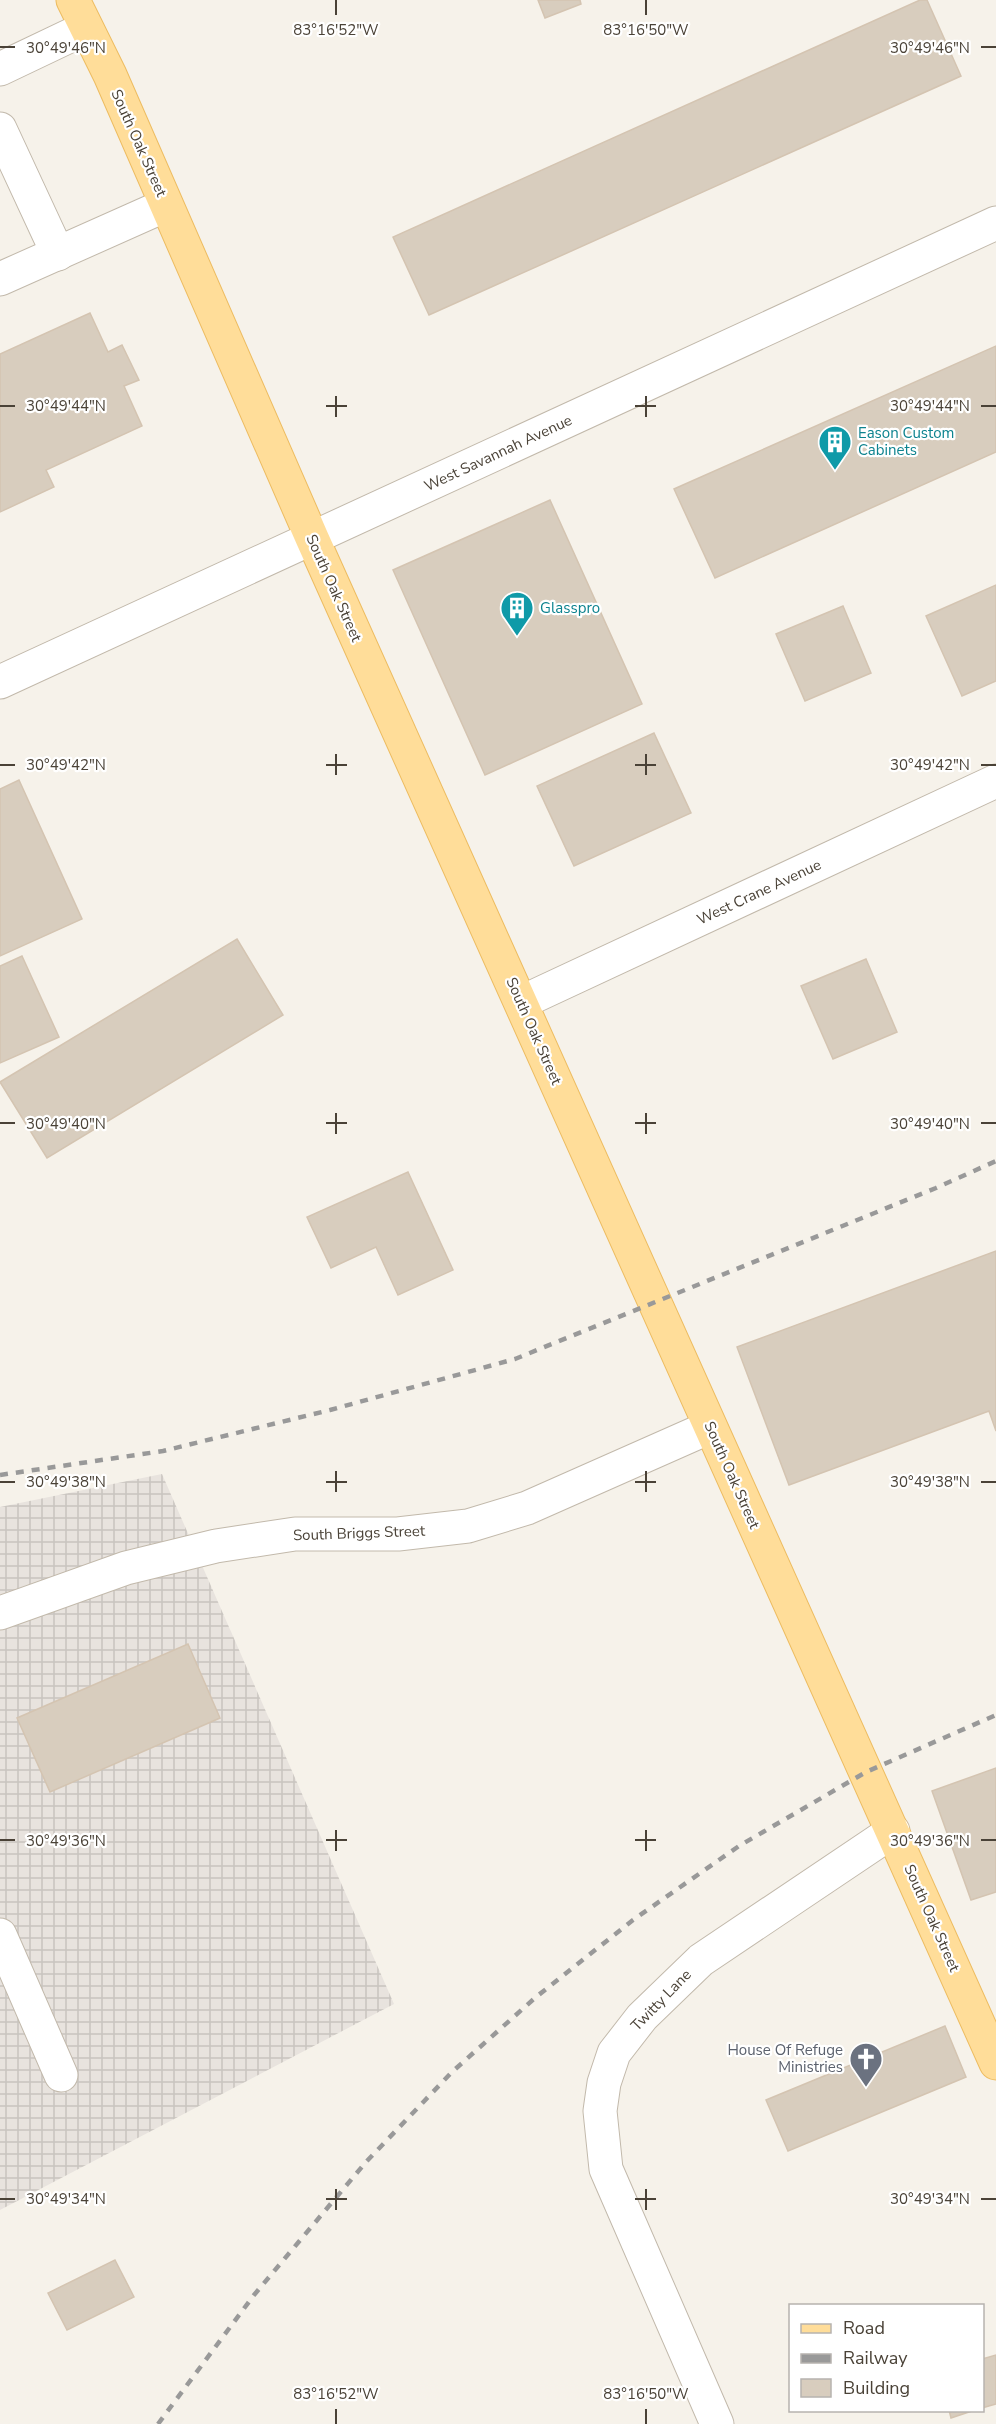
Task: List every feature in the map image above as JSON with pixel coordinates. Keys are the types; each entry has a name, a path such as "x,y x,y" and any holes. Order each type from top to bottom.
{"main road":[{"name":"South Oak Street","path":"79,14 110,75 312,538 996,2062"}],"street":[{"path":"0,69 79,14"},
{"path":"0,129 58,254"},
{"path":"0,279 166,205"},
{"name":"West Savannah Avenue","path":"0,682 996,223"},
{"name":"West Crane Avenue","path":"522,1002 996,781"},
{"name":"South Briggs Street","path":"0,1613 126,1569 216,1546 295,1534 398,1534 468,1526 527,1508 710,1427"},
{"name":"Twitty Lane","path":"717,2424 606,2169 600,2111 604,2083 614,2053 642,2017 701,1960 893,1831"},
{"path":"0,1935 61,2074"}],"shaded area":[{"path":"162,1474 394,2004 0,2210 0,1507"}],"building":[{"path":"538,0 580,0 581,4 545,18"},
{"path":"920,0 927,0 961,76 429,315 393,237"},
{"path":"90,313 108,352 122,345 139,380 124,386 142,426 46,470 54,487 0,512 0,354"},
{"name":"Eason Custom Cabinets","path":"996,346 996,452 715,578 674,489"},
{"name":"Glasspro","path":"550,500 642,704 485,775 393,570"},
{"path":"996,585 996,681 962,696 926,616"},
{"path":"843,606 871,673 805,701 776,634"},
{"path":"654,733 691,813 574,866 537,786"},
{"path":"19,780 82,919 0,956 0,789"},
{"path":"237,939 283,1015 47,1158 0,1082"},
{"path":"22,956 59,1037 0,1063 0,966"},
{"path":"866,959 897,1032 833,1059 801,986"},
{"path":"408,1172 453,1270 398,1295 376,1247 331,1268 307,1217"},
{"path":"996,1251 996,1431 989,1411 789,1485 737,1347"},
{"path":"188,1644 220,1718 50,1792 17,1718"},
{"path":"996,1768 996,1892 971,1900 932,1791"},
{"name":"House Of Refuge Ministries","path":"945,2026 966,2077 788,2151 766,2100"},
{"path":"115,2260 134,2297 67,2330 48,2293"},
{"path":"996,2355 996,2404 984,2407 984,2358"},
{"path":"950,2412 969,2412 951,2418"}],"railway":[{"path":"0,1475 163,1451 330,1410 515,1359 936,1188 996,1161"},
{"path":"158,2424 254,2295 366,2162 452,2072 536,1997 633,1920 739,1846 866,1772 996,1715"}],"place":[{"name":"Eason Custom Cabinets","path":"835,471"},
{"name":"Glasspro","path":"517,637"},
{"name":"House Of Refuge Ministries","path":"866,2088"}]}
